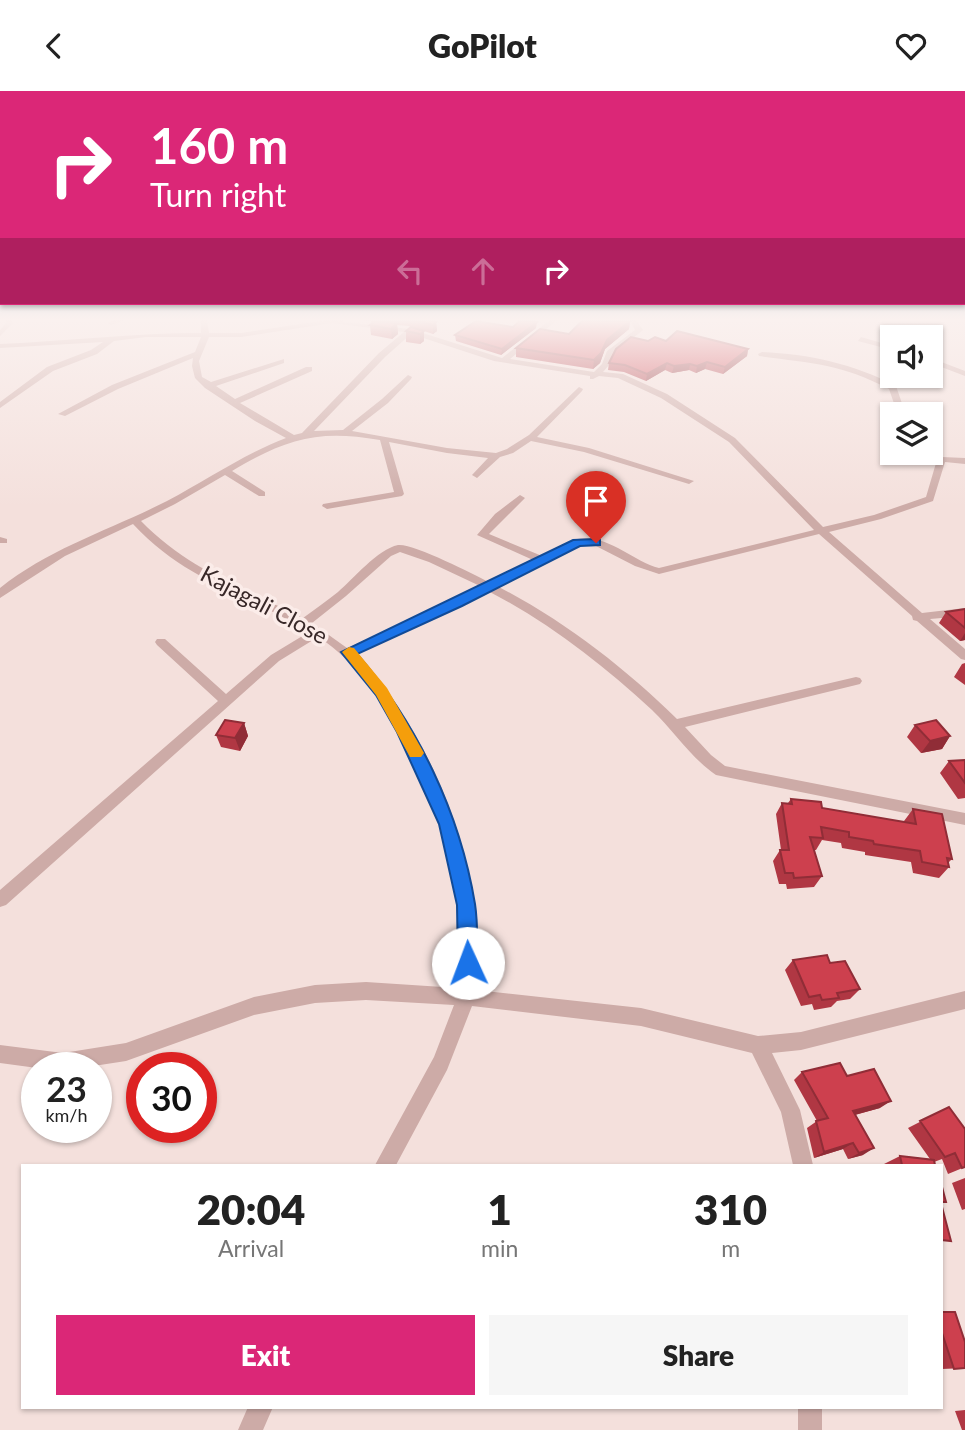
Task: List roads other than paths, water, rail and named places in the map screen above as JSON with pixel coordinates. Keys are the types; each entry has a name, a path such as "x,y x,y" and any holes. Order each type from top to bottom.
{"street":[{"path":"0,406 32,382"},
{"path":"62,414 126,382"},
{"path":"205,382 233,403 295,439"},
{"path":"208,386 218,382"},
{"path":"233,403 279,382"},
{"path":"0,594 18,578 53,556 136,521 270,448 306,434 356,382"},
{"path":"344,433 403,382"},
{"path":"477,475 496,456 529,438 587,382"},
{"path":"634,382 664,396 722,433 749,454 820,530 965,656"},
{"path":"885,382 893,387 898,402"},
{"path":"306,434 344,433 429,449 496,456"},
{"path":"529,438 578,448 689,481"},
{"path":"327,506 399,494 384,439"},
{"path":"943,459 965,461"},
{"path":"348,652 586,541 659,571 877,517 930,499 940,465"},
{"path":"227,472 262,494"},
{"path":"520,498 482,535 543,560"},
{"name":"Kajagali Close","path":"136,521 163,549 219,584 303,624 348,652 382,692 405,732 448,824 466,905 466,997 445,1056 386,1164"},
{"path":"303,624 361,579 387,554 400,548 445,565 490,587 597,655 675,724 712,766 733,775 965,820"},
{"path":"918,617 965,612"},
{"path":"0,900 275,658 318,632"},
{"path":"161,642 226,701"},
{"path":"675,724 856,681"},
{"path":"0,1054 63,1062 126,1052 254,1006 315,994 366,991 466,997 641,1017 758,1045 801,1041 965,999"},
{"path":"758,1045 790,1110 803,1164"},
{"path":"250,1430 260,1409"},
{"path":"810,1409 810,1430"}]}
